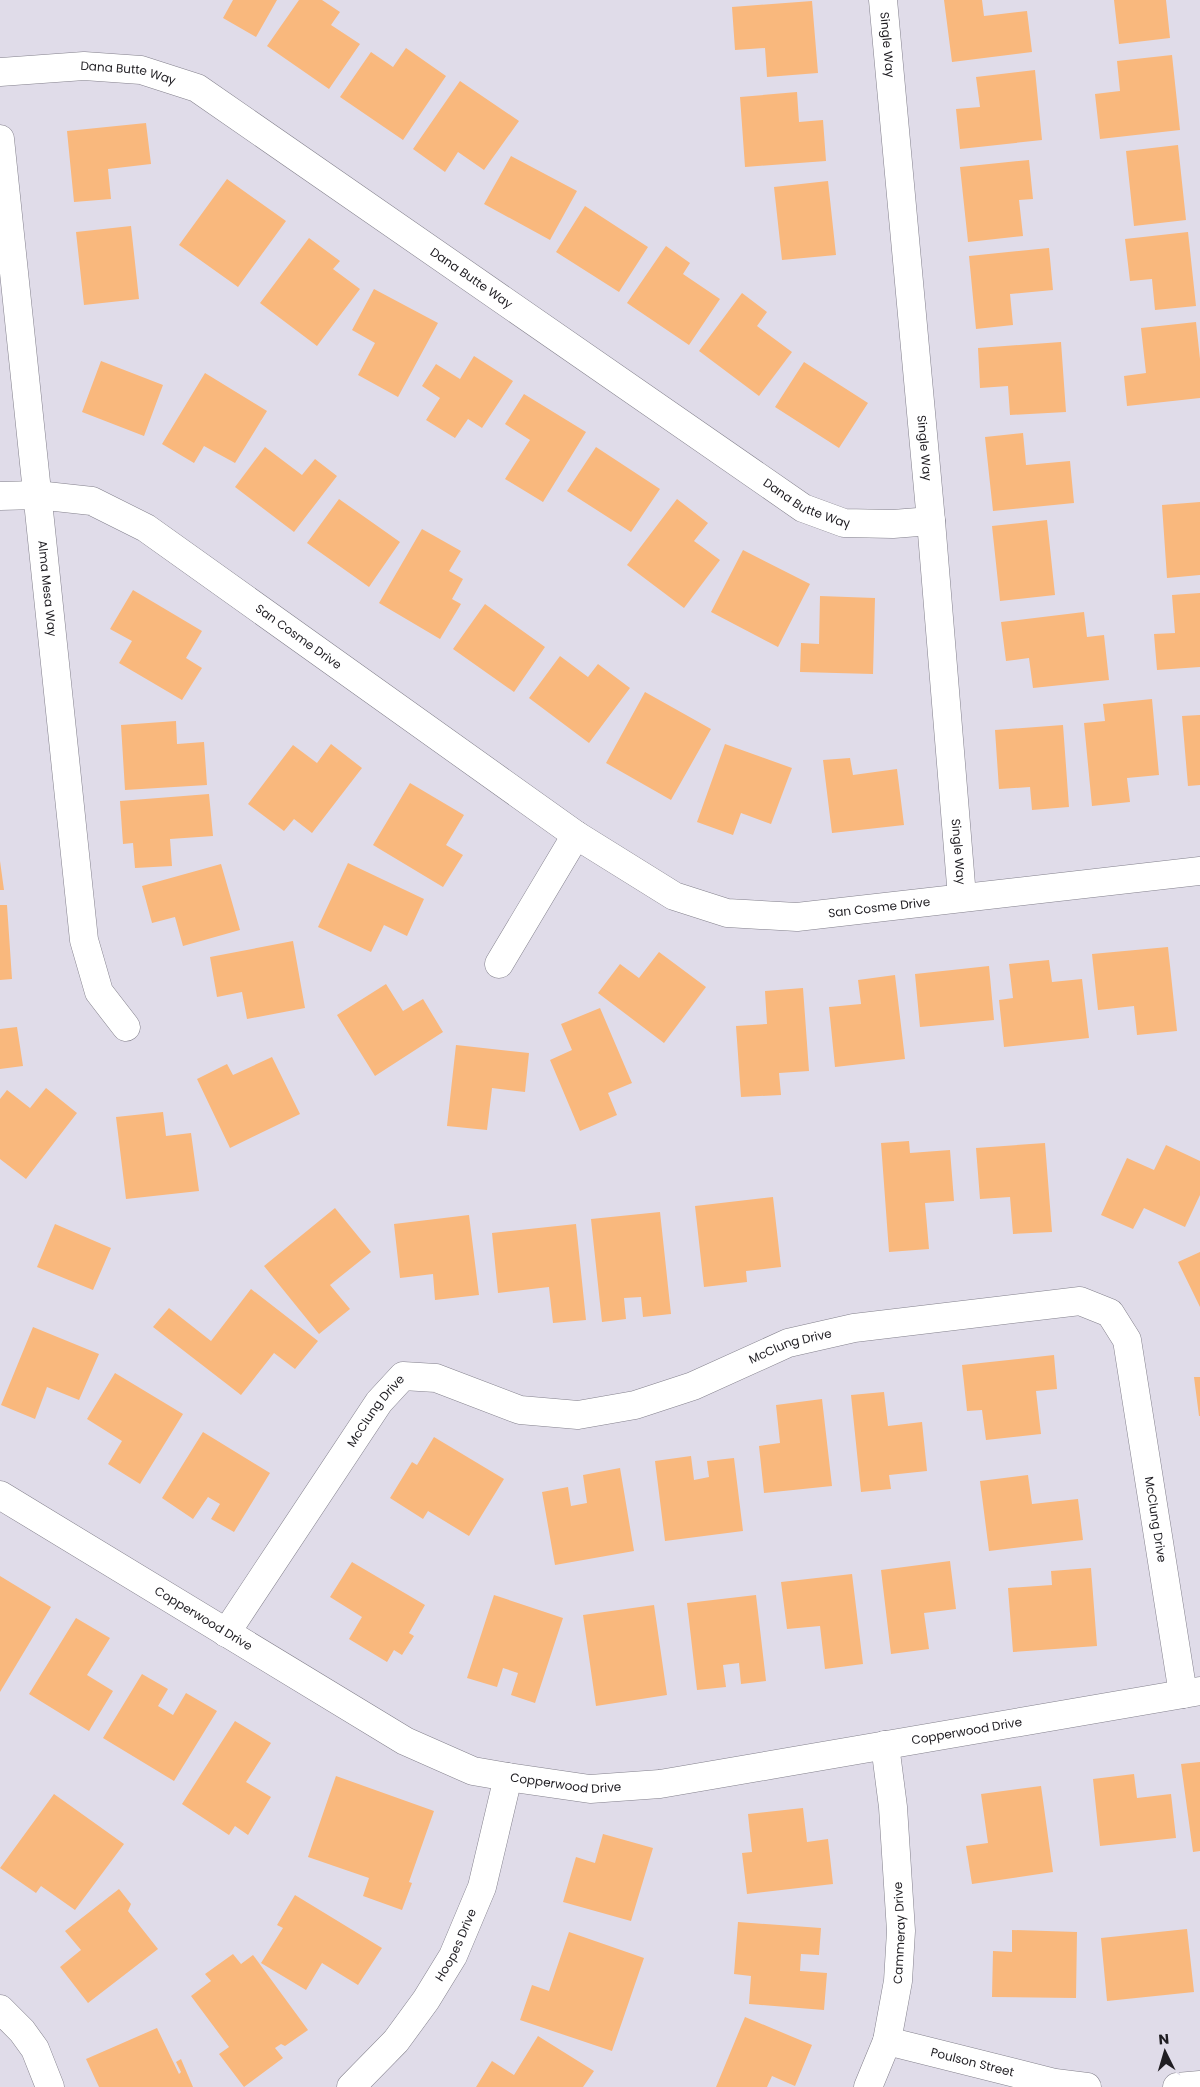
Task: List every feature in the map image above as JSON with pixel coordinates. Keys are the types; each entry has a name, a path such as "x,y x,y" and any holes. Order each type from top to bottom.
{"street":[{"name":"Single Way","path":"883,0 931,521 962,897"},
{"name":"Dana Butte Way","path":"0,72 84,66 141,70 197,88 803,508 844,523 893,524 931,521"},
{"name":"Alma Mesa Way","path":"0,140 84,940 99,992 126,1027"},
{"name":"San Cosme Drive","path":"0,496 37,495 92,501 146,528 576,835 674,896 727,913 797,916 1200,871"},
{"path":"499,964 576,835"},
{"name":"McClung Drive","path":"226,1633 379,1402 403,1376 436,1378 520,1410 578,1415 635,1405 693,1386 788,1343 854,1328 1080,1301 1110,1314 1127,1340 1191,1693"},
{"name":"Copperwood Drive","path":"0,1495 405,1742 473,1770 508,1777 590,1789 660,1784 1191,1693"},
{"name":"Cammeray Drive","path":"868,2087 887,2041 898,1981 901,1931 893,1807 885,1745"},
{"name":"Hoopes Drive","path":"351,2087 396,2041 426,2000 453,1956 482,1887 508,1777"},
{"path":"0,2009 22,2031 35,2049 50,2087"},
{"name":"Poulson Street","path":"887,2041 1054,2083 1087,2087"},
{"path":"1177,2087 1200,2085"}],"building":[{"path":"233,0 277,0 256,37 223,18"},
{"path":"299,0 322,0 340,12 331,25 360,44 329,89 267,46"},
{"path":"944,0 982,0 984,16 1027,11 1032,52 952,62"},
{"path":"1114,0 1166,0 1170,38 1119,44"},
{"path":"812,1 818,73 767,77 765,48 735,50 732,7"},
{"path":"406,48 446,76 403,140 340,97 371,52 393,67"},
{"path":"1172,55 1180,130 1100,139 1095,94 1120,91 1117,61"},
{"path":"1035,70 1042,140 960,149 956,109 980,107 976,77"},
{"path":"460,81 519,121 484,170 458,152 445,172 413,149"},
{"path":"797,92 799,122 823,120 826,161 745,167 740,97"},
{"path":"146,123 151,164 108,169 111,199 74,202 67,131"},
{"path":"1178,145 1186,220 1134,226 1126,151"},
{"path":"511,156 577,191 550,240 484,204"},
{"path":"1029,160 1033,199 1019,200 1023,236 968,242 960,167"},
{"path":"227,179 286,221 238,287 179,245"},
{"path":"828,181 836,255 782,260 774,187"},
{"path":"585,206 648,247 619,292 556,252"},
{"path":"131,226 139,299 84,305 76,232"},
{"path":"1188,232 1196,306 1155,310 1152,279 1130,281 1125,239"},
{"path":"309,238 340,261 333,269 360,289 317,346 260,303"},
{"path":"666,246 690,263 683,274 720,299 689,345 627,303"},
{"path":"1049,248 1053,290 1010,294 1013,325 976,329 969,256"},
{"path":"374,289 438,323 398,397 358,375 375,343 352,330"},
{"path":"742,293 767,312 757,326 792,352 759,396 699,351"},
{"path":"1196,322 1200,359 1200,398 1127,406 1124,376 1146,373 1141,328"},
{"path":"1061,342 1066,412 1010,415 1008,386 980,388 978,348"},
{"path":"474,356 513,381 482,428 468,419 455,438 426,420 440,398 422,386 436,364 460,379"},
{"path":"101,361 163,385 144,436 82,412"},
{"path":"804,362 868,403 839,448 775,407"},
{"path":"205,373 267,411 235,463 204,446 194,463 162,444"},
{"path":"524,394 586,432 543,502 505,479 530,440 505,424"},
{"path":"1023,433 1026,465 1070,461 1074,503 993,511 985,437"},
{"path":"265,447 302,475 315,459 337,476 294,532 235,487"},
{"path":"596,447 660,489 631,532 567,491"},
{"path":"339,499 400,542 369,587 307,543"},
{"path":"677,499 708,523 694,541 720,560 684,608 627,565"},
{"path":"1200,502 1200,575 1167,578 1162,505"},
{"path":"1047,520 1055,595 1000,601 992,526"},
{"path":"422,529 461,551 449,571 463,579 452,599 461,604 440,639 379,603"},
{"path":"743,550 810,584 778,647 711,612"},
{"path":"133,590 202,631 186,658 202,668 182,700 119,663 132,641 110,629"},
{"path":"1200,593 1200,667 1157,670 1154,634 1175,633 1172,595"},
{"path":"820,596 875,598 873,674 800,672 801,643 819,644"},
{"path":"485,604 545,647 514,692 453,649"},
{"path":"1084,612 1087,637 1104,635 1109,680 1033,688 1029,658 1006,661 1001,622"},
{"path":"560,656 588,677 598,664 630,688 589,743 529,698"},
{"path":"645,692 711,729 671,800 606,763"},
{"path":"1152,699 1159,775 1127,778 1130,802 1092,806 1084,723 1105,721 1103,704"},
{"path":"1200,715 1200,785 1188,786 1182,716"},
{"path":"176,721 177,744 204,742 207,785 125,790 121,725"},
{"path":"1063,725 1069,807 1032,810 1030,787 999,789 995,730"},
{"path":"331,744 362,768 312,833 294,819 284,831 248,804 293,745 317,763"},
{"path":"725,744 792,768 771,824 741,813 733,835 697,822"},
{"path":"850,758 853,775 897,769 904,825 832,833 823,760"},
{"path":"410,783 464,815 446,845 463,855 443,887 373,845"},
{"path":"209,794 213,836 170,839 172,866 135,868 133,843 123,844 120,801"},
{"path":"0,861 4,890 0,890"},
{"path":"348,863 424,899 407,936 384,925 371,952 318,927"},
{"path":"221,864 240,930 183,946 175,917 152,923 142,886"},
{"path":"0,905 7,905 12,979 0,980"},
{"path":"293,941 305,1008 247,1019 242,992 217,997 210,957"},
{"path":"1168,947 1177,1031 1137,1035 1134,1006 1098,1010 1092,954"},
{"path":"659,952 706,987 664,1043 598,993 620,964 639,978"},
{"path":"1049,960 1052,982 1082,979 1089,1038 1004,1047 999,1000 1013,998 1009,964"},
{"path":"989,966 994,1020 920,1027 915,974"},
{"path":"895,975 905,1059 835,1067 829,1007 861,1004 858,980"},
{"path":"386,984 403,1011 423,999 443,1032 375,1076 337,1015"},
{"path":"803,988 809,1071 779,1073 781,1095 741,1097 736,1026 767,1024 765,991"},
{"path":"600,1008 632,1083 608,1093 617,1115 580,1131 550,1060 572,1050 561,1024"},
{"path":"17,1027 23,1066 0,1069 0,1029"},
{"path":"456,1045 529,1053 525,1092 492,1088 487,1130 447,1126"},
{"path":"272,1057 300,1114 230,1148 197,1079 227,1064 233,1075"},
{"path":"46,1088 77,1113 26,1179 0,1159 0,1099 7,1090 30,1108"},
{"path":"163,1112 166,1136 191,1133 199,1191 126,1199 116,1117"},
{"path":"909,1141 910,1153 950,1150 954,1201 925,1203 929,1249 889,1252 881,1143"},
{"path":"1045,1143 1052,1232 1013,1234 1010,1197 980,1199 976,1148"},
{"path":"1166,1145 1200,1161 1200,1195 1185,1227 1144,1208 1133,1229 1101,1215 1127,1158 1154,1170"},
{"path":"773,1197 781,1267 746,1271 747,1282 704,1287 695,1206"},
{"path":"335,1208 371,1252 330,1285 350,1309 319,1334 264,1266"},
{"path":"660,1212 671,1314 643,1317 641,1297 624,1298 626,1319 602,1322 591,1219"},
{"path":"469,1215 479,1295 435,1300 433,1274 400,1278 394,1224"},
{"path":"55,1224 111,1248 93,1290 37,1267"},
{"path":"576,1224 586,1320 553,1323 549,1287 498,1293 492,1233"},
{"path":"1200,1252 1200,1307 1178,1262"},
{"path":"251,1289 318,1341 295,1369 274,1353 241,1395 153,1327 169,1308 211,1341"},
{"path":"33,1327 99,1354 79,1400 47,1387 35,1419 1,1405"},
{"path":"1054,1355 1057,1389 1036,1391 1041,1434 986,1440 982,1410 967,1411 962,1365"},
{"path":"115,1373 183,1414 140,1484 108,1464 122,1441 87,1419"},
{"path":"1194,1377 1200,1377 1200,1416 1199,1416"},
{"path":"884,1392 888,1426 922,1422 927,1471 889,1475 891,1489 861,1492 851,1395"},
{"path":"822,1399 832,1486 764,1493 759,1446 780,1443 776,1405"},
{"path":"203,1432 270,1473 234,1532 211,1519 220,1504 208,1497 193,1519 162,1498"},
{"path":"434,1437 504,1479 469,1536 428,1511 423,1519 390,1498 412,1462 417,1465"},
{"path":"691,1456 694,1480 709,1477 707,1461 734,1458 743,1531 665,1541 655,1461"},
{"path":"620,1468 634,1551 555,1565 542,1492 568,1487 571,1506 587,1503 583,1475"},
{"path":"1028,1475 1032,1504 1078,1499 1083,1540 989,1551 980,1481"},
{"path":"950,1561 956,1609 924,1613 929,1649 891,1654 881,1570"},
{"path":"352,1562 425,1605 409,1633 414,1636 402,1655 394,1650 387,1662 349,1639 362,1617 330,1597"},
{"path":"1091,1568 1097,1646 1013,1652 1008,1588 1052,1585 1051,1571"},
{"path":"852,1574 863,1664 825,1669 820,1626 787,1629 781,1582"},
{"path":"0,1576 51,1607 0,1692"},
{"path":"494,1595 563,1618 535,1703 511,1695 518,1673 503,1668 497,1687 467,1678"},
{"path":"756,1595 766,1681 741,1684 739,1663 723,1665 726,1687 697,1690 687,1603"},
{"path":"654,1605 667,1695 596,1706 583,1615"},
{"path":"76,1618 110,1638 87,1675 113,1691 89,1731 29,1694"},
{"path":"142,1674 168,1689 158,1706 173,1715 186,1693 217,1711 174,1781 103,1738"},
{"path":"235,1721 271,1743 246,1782 271,1797 248,1835 235,1826 229,1835 182,1804"},
{"path":"1200,1762 1200,1851 1193,1852 1181,1764"},
{"path":"1134,1774 1137,1798 1171,1794 1176,1838 1100,1846 1093,1779"},
{"path":"336,1776 434,1811 409,1882 412,1883 402,1910 363,1896 369,1878 308,1857"},
{"path":"1041,1786 1053,1872 972,1884 966,1846 988,1843 981,1794"},
{"path":"54,1794 124,1844 75,1910 41,1886 36,1893 0,1868"},
{"path":"803,1808 807,1842 828,1839 833,1884 747,1894 742,1853 752,1852 748,1814"},
{"path":"603,1834 653,1848 631,1921 563,1902 576,1857 595,1863"},
{"path":"119,1889 131,1904 128,1911 158,1949 88,2003 60,1967 81,1950 65,1931"},
{"path":"295,1895 382,1948 358,1985 322,1963 306,1990 261,1963 283,1928 277,1925"},
{"path":"738,1922 821,1928 819,1955 801,1954 800,1971 827,1973 824,2010 749,2004 751,1976 734,1974"},
{"path":"1187,1929 1194,1992 1107,2001 1101,1938"},
{"path":"1012,1930 1077,1932 1076,1998 992,1997 993,1951 1012,1952"},
{"path":"569,1932 644,1958 612,2051 520,2020 532,1985 549,1991"},
{"path":"233,1954 241,1964 253,1955 308,2030 285,2046 281,2044 275,2048 283,2058 244,2087 219,2054 229,2047 191,1996 211,1981 205,1974"},
{"path":"745,2017 812,2045 795,2086 772,2076 767,2087 716,2087"},
{"path":"157,2028 179,2074 181,2072 176,2062 181,2059 193,2087 99,2087 86,2059"},
{"path":"538,2036 594,2071 583,2087 476,2087 492,2061 514,2075"}]}
